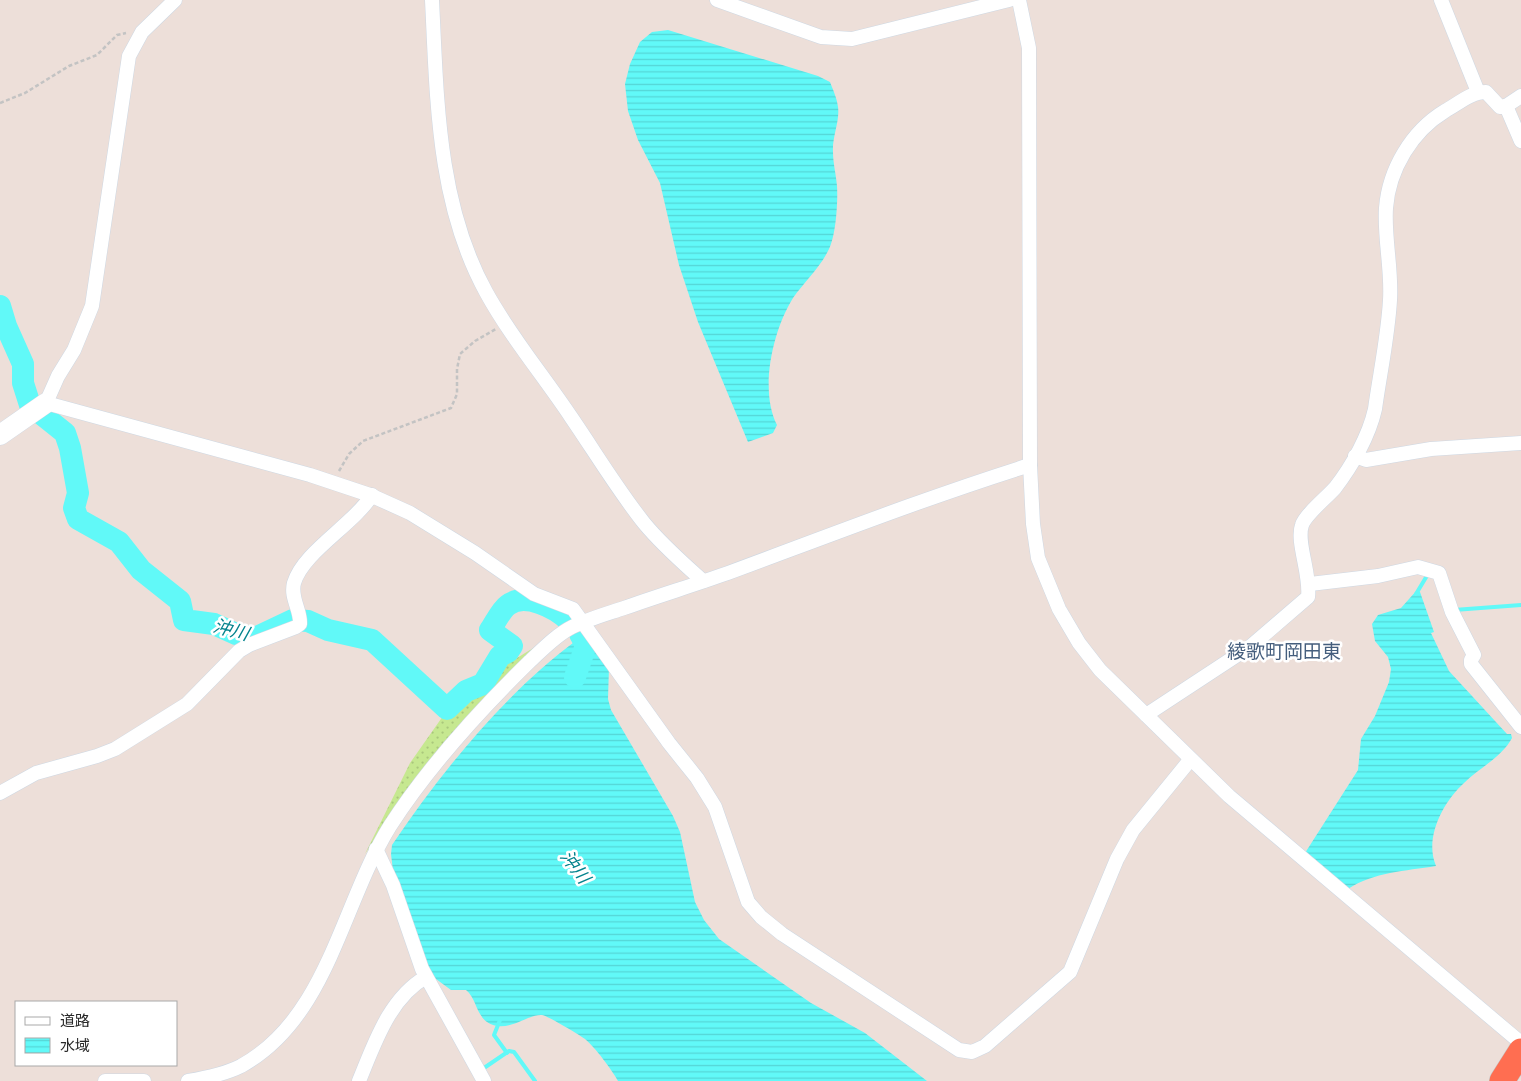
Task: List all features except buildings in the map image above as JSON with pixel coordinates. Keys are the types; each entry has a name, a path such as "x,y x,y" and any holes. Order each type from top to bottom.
{"highway":[{"path":"1502,1081 1521,1051"}],"street":[{"path":"0,435 40,408 74,350 92,306 129,56 142,32 175,0"},
{"path":"432,0 434,66 442,148 457,217 470,259 486,292 506,324 644,523 703,582"},
{"path":"717,0 821,36 852,39 1009,0"},
{"path":"1019,0 1029,48 1030,465 1033,524 1038,558 1059,609 1078,643 1100,670 1190,760 1229,796 1521,1043"},
{"path":"1440,0 1478,92"},
{"path":"1146,715 1251,646 1308,597 1310,584 1301,536 1302,524 1336,486 1355,456 1372,422 1375,409 1389,308 1386,208 1389,188 1398,164 1412,139 1437,116 1478,92 1486,92 1500,107 1506,106 1521,96"},
{"path":"1506,106 1521,141"},
{"path":"40,408 332,482 372,495 410,513 475,553 534,594 572,609 669,743 697,778 715,807 730,845 741,885 748,902 761,917 782,934 959,1050 972,1052 985,1046 1070,972 1117,859 1133,830 1190,760"},
{"path":"1355,456 1366,460 1432,449 1521,443"},
{"path":"188,1081 213,1076 239,1067 260,1054 282,1035 301,1012 327,960 376,850 406,802 483,710 529,663 561,634 583,622 703,582 945,493 1030,465"},
{"path":"0,793 36,773 115,749 186,704 239,651 249,644 296,628 300,620 293,599 293,584 301,566 363,509 372,495"},
{"path":"1310,584 1378,576 1418,567 1439,573 1452,610 1474,655 1471,660 1472,664 1521,728"},
{"path":"376,850 393,885 426,977 484,1081"},
{"path":"359,1081 382,1027 405,996 426,977"},
{"path":"105,1081 144,1081"}],"path":[{"path":"0,103 25,93 69,66 97,54 117,36 130,31 142,32"},
{"path":"332,482 349,454 363,441 451,408 457,394 457,369 460,354 475,340 506,324"}],"green space":[{"path":"548,639 399,802 365,854 410,763 443,716 468,693 484,686 496,667 512,661"}],"water":[{"path":"668,30 818,76 830,82 837,104 838,118 833,146 833,160 837,201 835,227 831,243 821,262 793,298 774,343 769,378 769,395 777,425 773,433 748,442 698,322 679,265 660,183 638,140 628,111 625,84 630,64 640,42 652,32"},
{"path":"1417,590 1420,592 1434,632 1431,633 1449,671 1507,734 1511,734 1512,738 1502,751 1456,791 1443,810 1434,832 1432,844 1436,866 1379,876 1358,883 1348,889 1305,853 1358,770 1361,739 1375,716 1389,682 1391,669 1388,657 1375,641 1372,624 1378,615 1401,608"},
{"path":"577,640 587,653 596,647 609,667 608,699 611,710 673,816 680,832 695,902 704,920 719,939 811,1003 865,1033 927,1081 618,1081 589,1043 556,1022 542,1015 509,1025 494,1025 483,1019 472,997 466,990 451,990 436,979 432,979 393,871 392,845 432,789 476,735 525,684"}],"waterway":[{"name":"沖川","path":"0,306 6,326 23,364 23,383 30,405 65,433 70,448 78,493 74,508 78,519 119,542 141,570 180,601 184,620 214,624 236,634 255,638 293,620 308,621 328,630 372,640 447,709 466,691 483,684 500,656 508,652 512,646 490,630 505,607 515,601 531,601 556,611 568,620"},
{"path":"1416,594 1428,574 1430,575"},
{"path":"1454,610 1521,605"},
{"name":"沖川","path":"575,677 586,645 580,634"},
{"path":"500,1020 494,1035 507,1053"},
{"path":"484,1068 509,1051 514,1052 535,1081"}],"district":[{"name":"綾歌町岡田東","path":"1284,651"}]}
